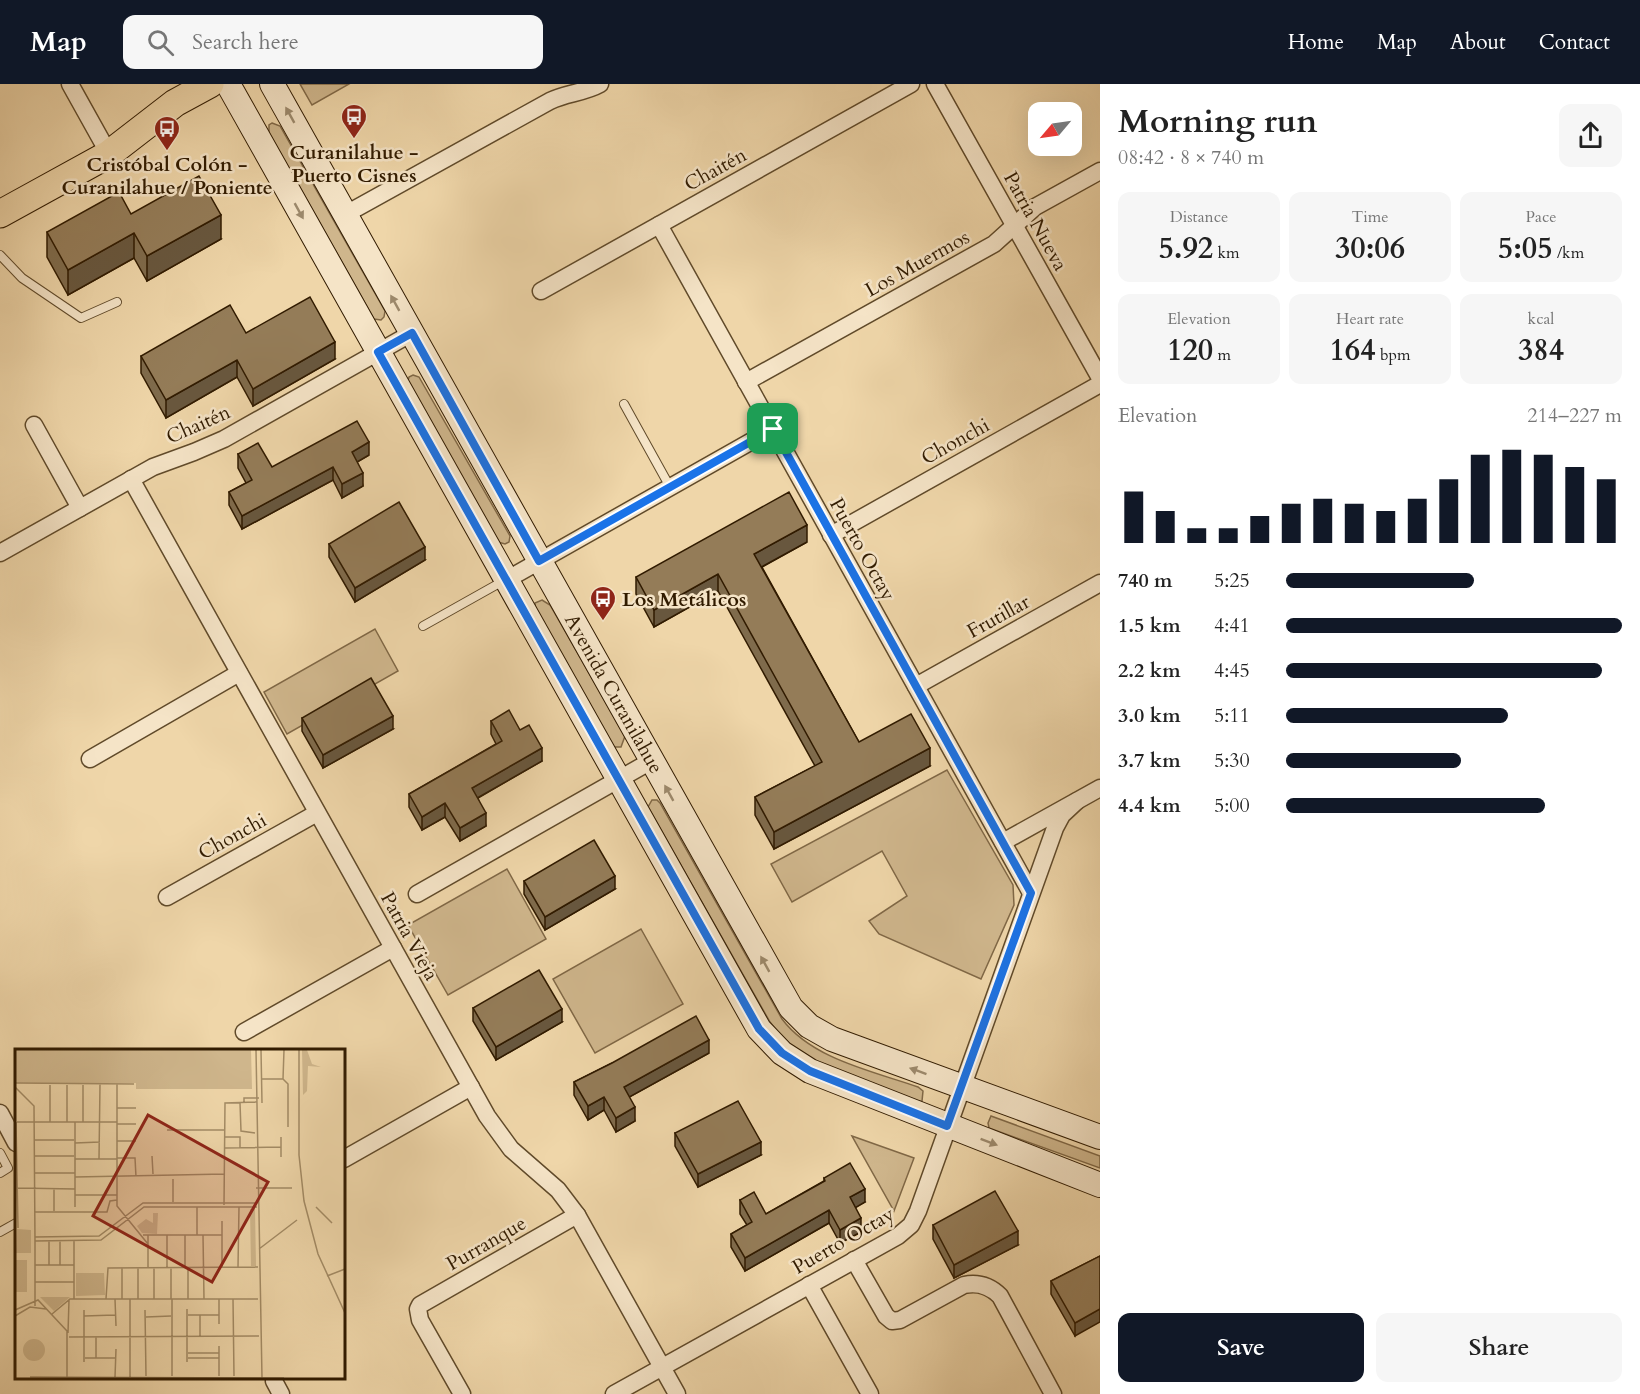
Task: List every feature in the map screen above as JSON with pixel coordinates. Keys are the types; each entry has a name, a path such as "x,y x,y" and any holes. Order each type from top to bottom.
{"main road":[{"path":"0,214 109,154 175,103 210,84"},
{"name":"Avenida Curanilahue","path":"228,84 750,1015 770,1042 782,1053 810,1071 1100,1185"},
{"name":"Avenida Curanilahue","path":"272,84 791,1008 819,1033 832,1039 1100,1137"}],"street":[{"path":"70,84 109,154"},
{"path":"346,214 559,96 586,91 600,84"},
{"name":"Chaitén","path":"541,291 910,84"},
{"name":"Patria Nueva","path":"935,84 1014,225 1093,350 1100,378"},
{"name":"Los Muermos","path":"746,382 994,244 1035,207 1100,171"},
{"name":"Puerto Octay","path":"659,225 1031,893"},
{"name":"Chaitén","path":"0,553 166,461 224,439 412,333"},
{"name":"Chonchi","path":"831,535 1100,384"},
{"path":"34,425 80,508"},
{"path":"506,580 773,429"},
{"name":"Patria Vieja","path":"131,479 487,1116 511,1149 558,1190 577,1215 677,1394"},
{"name":"Frutillar","path":"916,686 1100,583"},
{"path":"90,759 239,673"},
{"path":"417,894 651,761"},
{"path":"1003,842 1100,788"},
{"name":"Puerto Octay","path":"614,1394 898,1236 911,1225 1058,821 1077,801"},
{"name":"Chonchi","path":"167,897 317,813"},
{"path":"244,1032 393,948"},
{"path":"345,1158 471,1087"},
{"path":"0,1113 15,1141"},
{"name":"Purranque","path":"462,1394 420,1320 418,1309 424,1302 577,1215"},
{"path":"854,1260 886,1316 892,1321 900,1320 964,1285 975,1284 990,1287 1000,1296 1053,1394"},
{"path":"809,1285 870,1394"}],"lane":[{"path":"0,255 22,278 81,318 117,302"},
{"path":"624,404 670,487"},
{"path":"423,626 506,580"},
{"path":"0,1153 8,1168 0,1173"},
{"path":"0,1232 15,1224"}],"shaded area":[{"path":"300,84 349,84 312,105"},
{"path":"272,123 280,126 385,311 381,320 374,319 269,133 269,125"},
{"path":"413,375 419,377 510,536 509,542 505,544 498,542 407,384 409,377"},
{"path":"542,600 550,605 625,736 621,747 615,747 609,743 536,612 535,603"},
{"path":"375,629 398,671 287,734 264,692"},
{"path":"947,770 1013,885 1014,905 981,979 879,934 869,921 907,896 882,851 792,902 771,864"},
{"path":"652,800 660,803 782,1019 795,1033 826,1054 918,1087 923,1091 922,1101 916,1102 811,1060 784,1040 770,1022 648,807"},
{"path":"507,869 546,939 448,995 408,925"},
{"path":"641,929 683,1004 595,1053 553,979"},
{"path":"991,1116 1100,1156 1100,1168 989,1128 988,1123"},
{"path":"852,1136 914,1158 894,1211"}],"building":[{"path":"199,176 221,215 147,256 134,233 68,270 47,232 119,192 131,214"},
{"path":"310,297 335,342 253,389 237,360 166,400 141,356 230,305 246,333"},
{"path":"357,421 369,442 352,452 363,473 342,484 333,467 242,516 229,492 252,480 238,454 258,443 272,467"},
{"path":"789,492 807,525 754,554 859,742 911,714 930,748 774,832 755,797 822,762 718,574 654,610 636,577"},
{"path":"399,502 425,547 355,588 329,544"},
{"path":"371,678 393,716 323,755 302,718"},
{"path":"509,710 520,730 529,725 542,748 472,788 486,813 460,828 445,803 422,817 409,794 502,741 491,721"},
{"path":"594,840 615,876 545,917 524,881"},
{"path":"539,970 562,1009 496,1047 473,1008"},
{"path":"696,1016 709,1040 624,1087 635,1107 616,1118 604,1097 588,1106 574,1082"},
{"path":"738,1101 761,1142 698,1174 675,1133"},
{"path":"850,1163 865,1189 850,1197 861,1218 840,1230 829,1210 745,1258 731,1234 752,1222 740,1200 754,1192 766,1214 825,1181 824,1178"},
{"path":"995,1191 1018,1231 954,1265 933,1225"},
{"path":"1100,1256 1100,1309 1075,1323 1051,1281"}],"place":[{"name":"Curanilahue - Puerto Cisnes","path":"354,140"},
{"name":"Cristóbal Colón - Curanilahue / Poniente","path":"167,152"},
{"name":"Los Metálicos","path":"603,622"}],"route":[{"path":"412,333 539,561 773,429 1031,893 947,1126 810,1071 782,1053 759,1029 378,352 412,333"}]}
